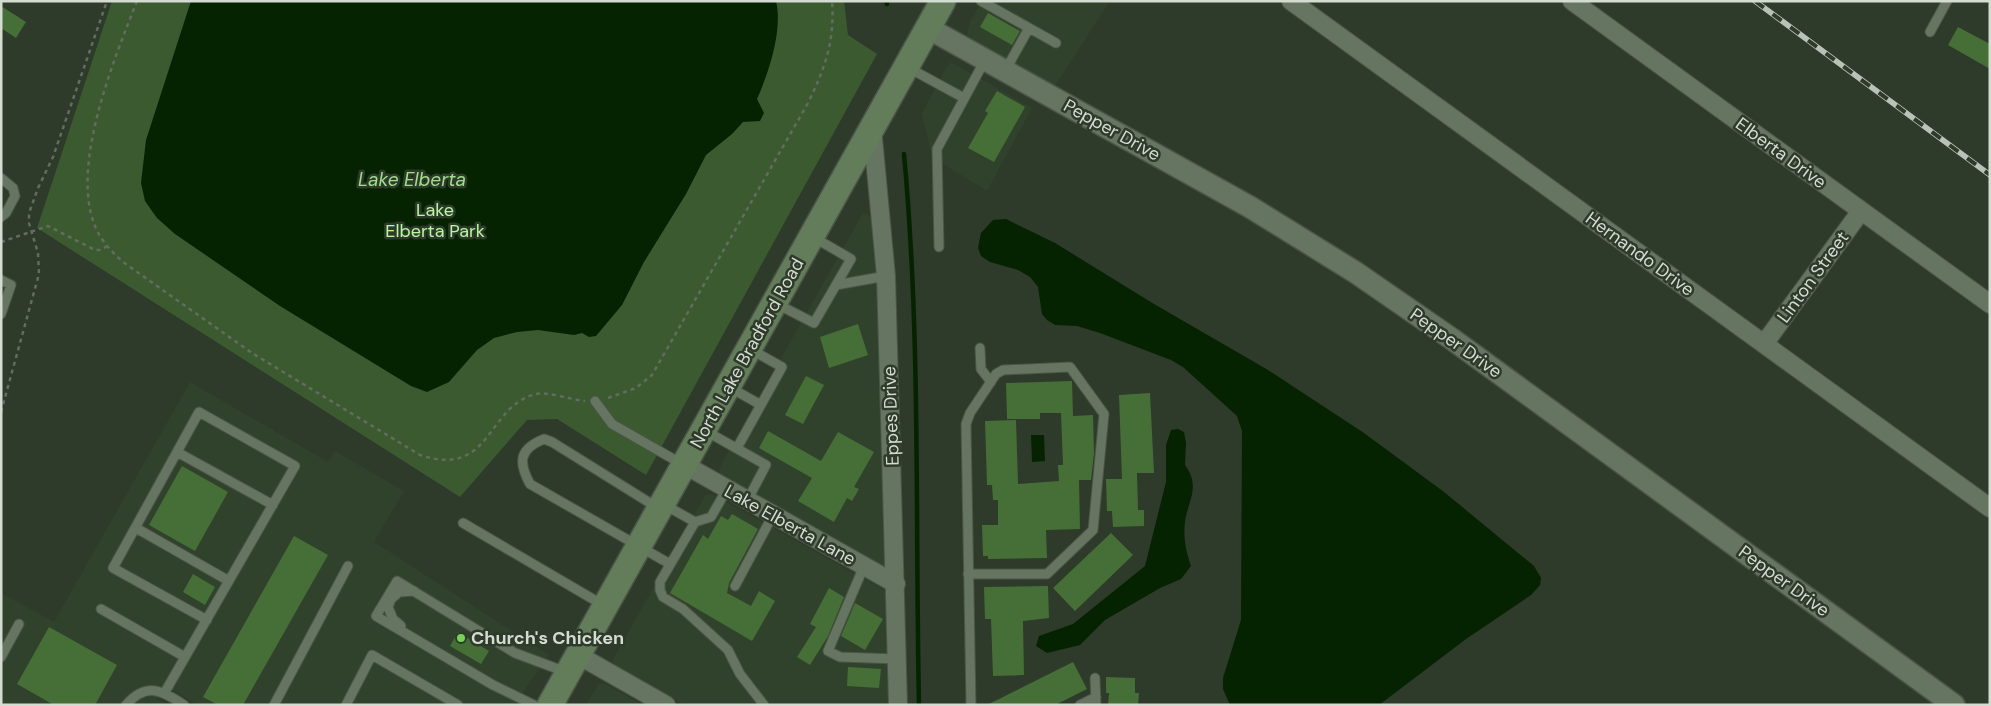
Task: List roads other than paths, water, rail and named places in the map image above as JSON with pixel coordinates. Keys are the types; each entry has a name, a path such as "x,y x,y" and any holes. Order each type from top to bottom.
{"main road":[{"name":"North Lake Bradford Road","path":"550,705 943,1"}],"street":[{"name":"Hernando Drive","path":"1291,1 1990,508"},
{"name":"Elberta Drive","path":"1572,1 1990,304"},
{"name":"Pepper Drive","path":"928,28 1250,207 1355,272 1468,351 1954,705"},
{"name":"Eppes Drive","path":"872,127 886,276 898,705"},
{"name":"Linton Street","path":"1764,344 1861,211"},
{"name":"Lake Elberta Lane","path":"685,465 896,584"},
{"path":"573,664 666,705"}],"lane":[{"path":"982,1 1056,44"},
{"path":"1930,32 1947,1"},
{"path":"1005,71 1029,28"},
{"path":"939,247 937,149 985,60"},
{"path":"906,66 964,98"},
{"path":"1,178 13,188 15,196 6,213 1,217"},
{"path":"775,303 814,323 851,259 812,236"},
{"path":"836,285 886,276"},
{"path":"1,280 11,285 1,314"},
{"path":"980,348 981,368 991,382"},
{"path":"737,448 782,367 749,349"},
{"path":"968,574 1048,574 1093,530 1104,414 1070,367 1003,370 996,374 970,413 966,424 968,574 971,705"},
{"path":"728,387 761,405"},
{"path":"595,401 612,424 685,465"},
{"path":"165,692 295,466 199,412 114,568 206,620"},
{"path":"704,430 766,464 747,501"},
{"path":"670,564 530,484 522,470 525,451 533,444 544,439 552,442 662,507 694,522"},
{"path":"177,452 273,505"},
{"path":"727,489 711,516 694,522 660,582 660,590 663,597 683,609 728,650 740,674 764,705"},
{"path":"735,586 773,515"},
{"path":"463,523 605,607"},
{"path":"136,528 229,580"},
{"path":"274,705 348,566"},
{"path":"864,566 828,651 840,656 897,659"},
{"path":"534,705 484,680 376,616 398,581 515,653 573,664"},
{"path":"414,591 399,592 391,600 388,607 393,619 400,625 478,670 484,680"},
{"path":"101,609 186,657"},
{"path":"1,656 19,624"},
{"path":"347,704 372,655 458,705"},
{"path":"1080,705 1096,701 1095,678"},
{"path":"126,705 135,695 151,690 165,692 184,705"}],"water":[{"name":"Lake Elberta","path":"191,1 776,1 778,25 774,51 757,99 764,113 760,121 743,122 732,134 706,155 686,194 644,262 622,305 596,336 589,337 582,333 574,335 538,330 517,332 494,338 477,350 449,382 427,392 411,386 280,306 175,234 157,218 145,201 141,183 146,140"},
{"path":"1006,219 1055,243 1154,304 1268,370 1364,433 1444,492 1534,566 1541,578 1540,585 1531,595 1466,639 1379,705 1230,705 1223,689 1223,678 1241,620 1242,431 1237,416 1183,367 1171,360 1100,333 1077,326 1055,325 1047,320 1042,314 1038,287 1030,277 1018,270 990,262 981,256 978,248 981,233 993,220"},
{"path":"1178,429 1184,432 1186,443 1185,465 1190,473 1193,487 1184,528 1185,544 1191,566 1181,579 1160,588 1105,620 1080,645 1047,653 1036,646 1039,636 1073,624 1145,566 1166,482 1166,445 1171,430"},
{"path":"1031,435 1044,435 1045,461 1032,462"}],"waterway":[{"path":"904,154 913,291 915,360 919,705"}],"railway":[{"path":"1755,1 1990,175"}],"place":[{"name":"Church's Chicken","path":"461,638"}],"park label":[{"name":"Lake Elberta Park","path":"435,220"}]}
